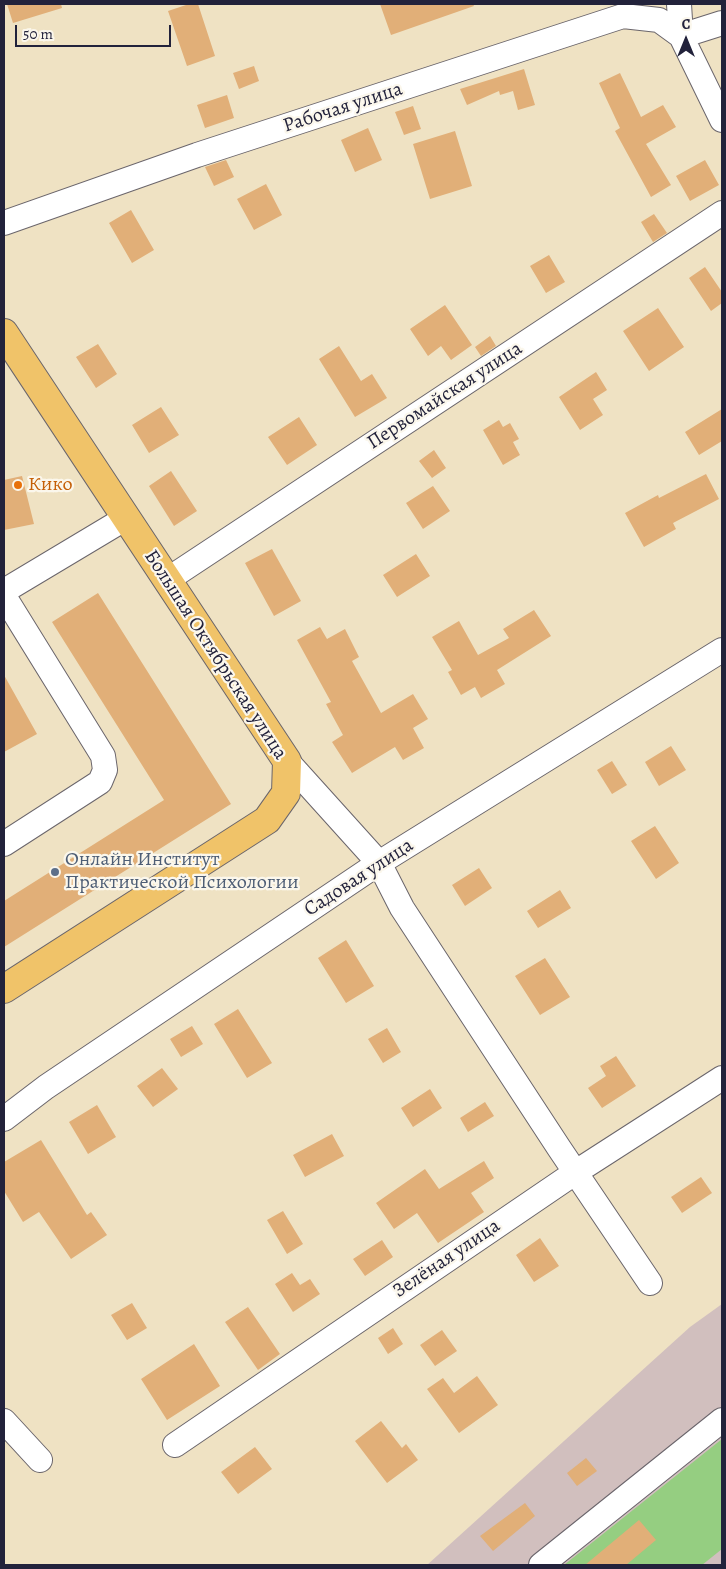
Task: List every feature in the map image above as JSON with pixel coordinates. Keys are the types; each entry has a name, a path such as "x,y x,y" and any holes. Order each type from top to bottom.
{"main road":[{"name":"Большая Октябрьская улица","path":"4,333 287,760 286,793 267,820 4,989"}],"street":[{"path":"679,4 681,36 722,120"},
{"name":"Рабочая улица","path":"4,223 198,155 624,16 659,20 681,36"},
{"path":"681,36 722,23"},
{"name":"Первомайская улица","path":"167,580 722,213"},
{"path":"4,591 126,518"},
{"path":"4,596 103,756 105,770 100,782 4,844"},
{"name":"Садовая улица","path":"4,1119 46,1087 379,863 722,650"},
{"path":"287,760 379,863 402,908 650,1283"},
{"name":"Зелёная улица","path":"175,1445 576,1172 722,1078"},
{"path":"541,1565 722,1420"},
{"path":"4,1421 40,1460"}],"shaded area":[{"path":"722,1304 722,1565 427,1565 690,1327"}],"green space":[{"path":"722,1439 722,1549 702,1565 564,1565"}],"building":[{"path":"7,4 61,4 62,8 13,23"},
{"path":"189,4 198,4 215,56 187,66 168,11"},
{"path":"380,4 473,4 474,6 391,35"},
{"path":"254,66 259,81 239,89 233,73"},
{"path":"524,69 535,105 518,110 513,91 500,95 499,91 467,105 460,89"},
{"path":"620,73 641,117 663,105 676,127 646,144 671,185 651,197 615,131 620,128 599,83"},
{"path":"227,95 234,118 205,128 197,105"},
{"path":"413,106 421,129 404,135 395,112"},
{"path":"368,128 382,160 355,172 341,140"},
{"path":"455,131 472,186 430,199 413,144"},
{"path":"226,160 234,177 214,186 205,167"},
{"path":"705,160 719,185 690,201 676,176"},
{"path":"266,184 282,215 254,230 237,199"},
{"path":"131,210 154,250 132,263 109,223"},
{"path":"654,214 667,233 653,242 641,222"},
{"path":"549,255 565,282 546,293 530,266"},
{"path":"705,267 722,292 722,303 711,311 689,278"},
{"path":"445,305 472,345 451,360 441,346 428,356 410,329"},
{"path":"658,308 684,347 649,371 623,331"},
{"path":"490,336 496,346 481,356 475,347"},
{"path":"98,344 117,374 96,388 76,357"},
{"path":"339,346 361,381 372,374 387,398 355,417 319,359"},
{"path":"596,372 607,390 593,399 603,415 580,430 559,397"},
{"path":"161,407 179,435 149,453 132,425"},
{"path":"722,409 722,441 699,455 685,432"},
{"path":"299,417 317,445 287,465 268,437"},
{"path":"499,420 503,427 510,423 519,439 513,442 520,455 503,465 483,430"},
{"path":"434,450 446,468 432,478 419,461"},
{"path":"171,471 197,511 174,526 149,486"},
{"path":"706,474 719,499 673,523 676,529 644,547 625,513 658,495 659,498"},
{"path":"22,476 34,524 4,530 4,480"},
{"path":"433,486 450,511 423,529 406,503"},
{"path":"272,549 301,601 274,616 245,563"},
{"path":"416,554 430,576 397,597 383,575"},
{"path":"98,593 231,804 4,947 4,901 164,800 52,622"},
{"path":"534,610 551,636 497,670 505,684 481,698 475,687 461,695 448,672 452,670 432,637 459,621 478,655 509,638 503,629"},
{"path":"320,627 327,639 345,629 359,657 352,661 381,713 413,694 428,719 413,728 424,748 403,760 395,747 352,773 332,742 343,735 326,704 331,702 297,640"},
{"path":"4,675 37,734 4,752"},
{"path":"671,746 686,770 659,786 645,762"},
{"path":"612,761 627,785 612,794 597,770"},
{"path":"655,826 679,863 656,879 631,841"},
{"path":"479,868 492,888 465,906 452,885"},
{"path":"560,890 571,908 538,928 527,911"},
{"path":"346,940 374,986 346,1003 318,958"},
{"path":"545,958 570,997 540,1015 515,976"},
{"path":"238,1009 272,1063 247,1078 214,1024"},
{"path":"192,1026 203,1044 181,1057 170,1039"},
{"path":"387,1028 401,1052 383,1063 368,1039"},
{"path":"616,1056 636,1086 602,1108 588,1088 606,1076 600,1066"},
{"path":"162,1068 178,1089 153,1107 137,1086"},
{"path":"430,1089 442,1108 413,1127 401,1108"},
{"path":"485,1102 494,1116 468,1132 460,1118"},
{"path":"97,1105 116,1137 88,1154 69,1122"},
{"path":"332,1134 344,1156 305,1177 293,1155"},
{"path":"41,1140 87,1215 91,1212 107,1235 71,1259 39,1212 23,1222 4,1191 4,1162"},
{"path":"484,1161 494,1178 471,1193 484,1212 438,1243 417,1213 394,1229 376,1203 425,1169 439,1189"},
{"path":"701,1177 712,1193 682,1213 671,1197"},
{"path":"283,1211 303,1244 287,1254 267,1220"},
{"path":"540,1238 559,1266 534,1282 516,1255"},
{"path":"382,1240 393,1257 365,1276 353,1259"},
{"path":"292,1273 300,1285 310,1279 320,1294 293,1312 275,1284"},
{"path":"132,1303 147,1328 127,1340 111,1315"},
{"path":"248,1307 280,1354 258,1370 225,1322"},
{"path":"393,1328 403,1344 388,1354 378,1338"},
{"path":"442,1330 457,1351 435,1366 420,1345"},
{"path":"194,1344 220,1386 167,1420 141,1379"},
{"path":"477,1376 498,1405 459,1433 427,1389 443,1378 454,1393"},
{"path":"381,1421 402,1448 406,1444 418,1460 387,1483 355,1441"},
{"path":"255,1447 272,1469 238,1494 221,1472"},
{"path":"586,1458 597,1471 577,1486 567,1473"},
{"path":"525,1503 535,1516 493,1551 480,1536"},
{"path":"639,1520 656,1540 626,1565 585,1565"}],"place":[{"name":"Кико","path":"18,485"},
{"name":"Онлайн Институт Практической Психологии","path":"55,872"}]}
